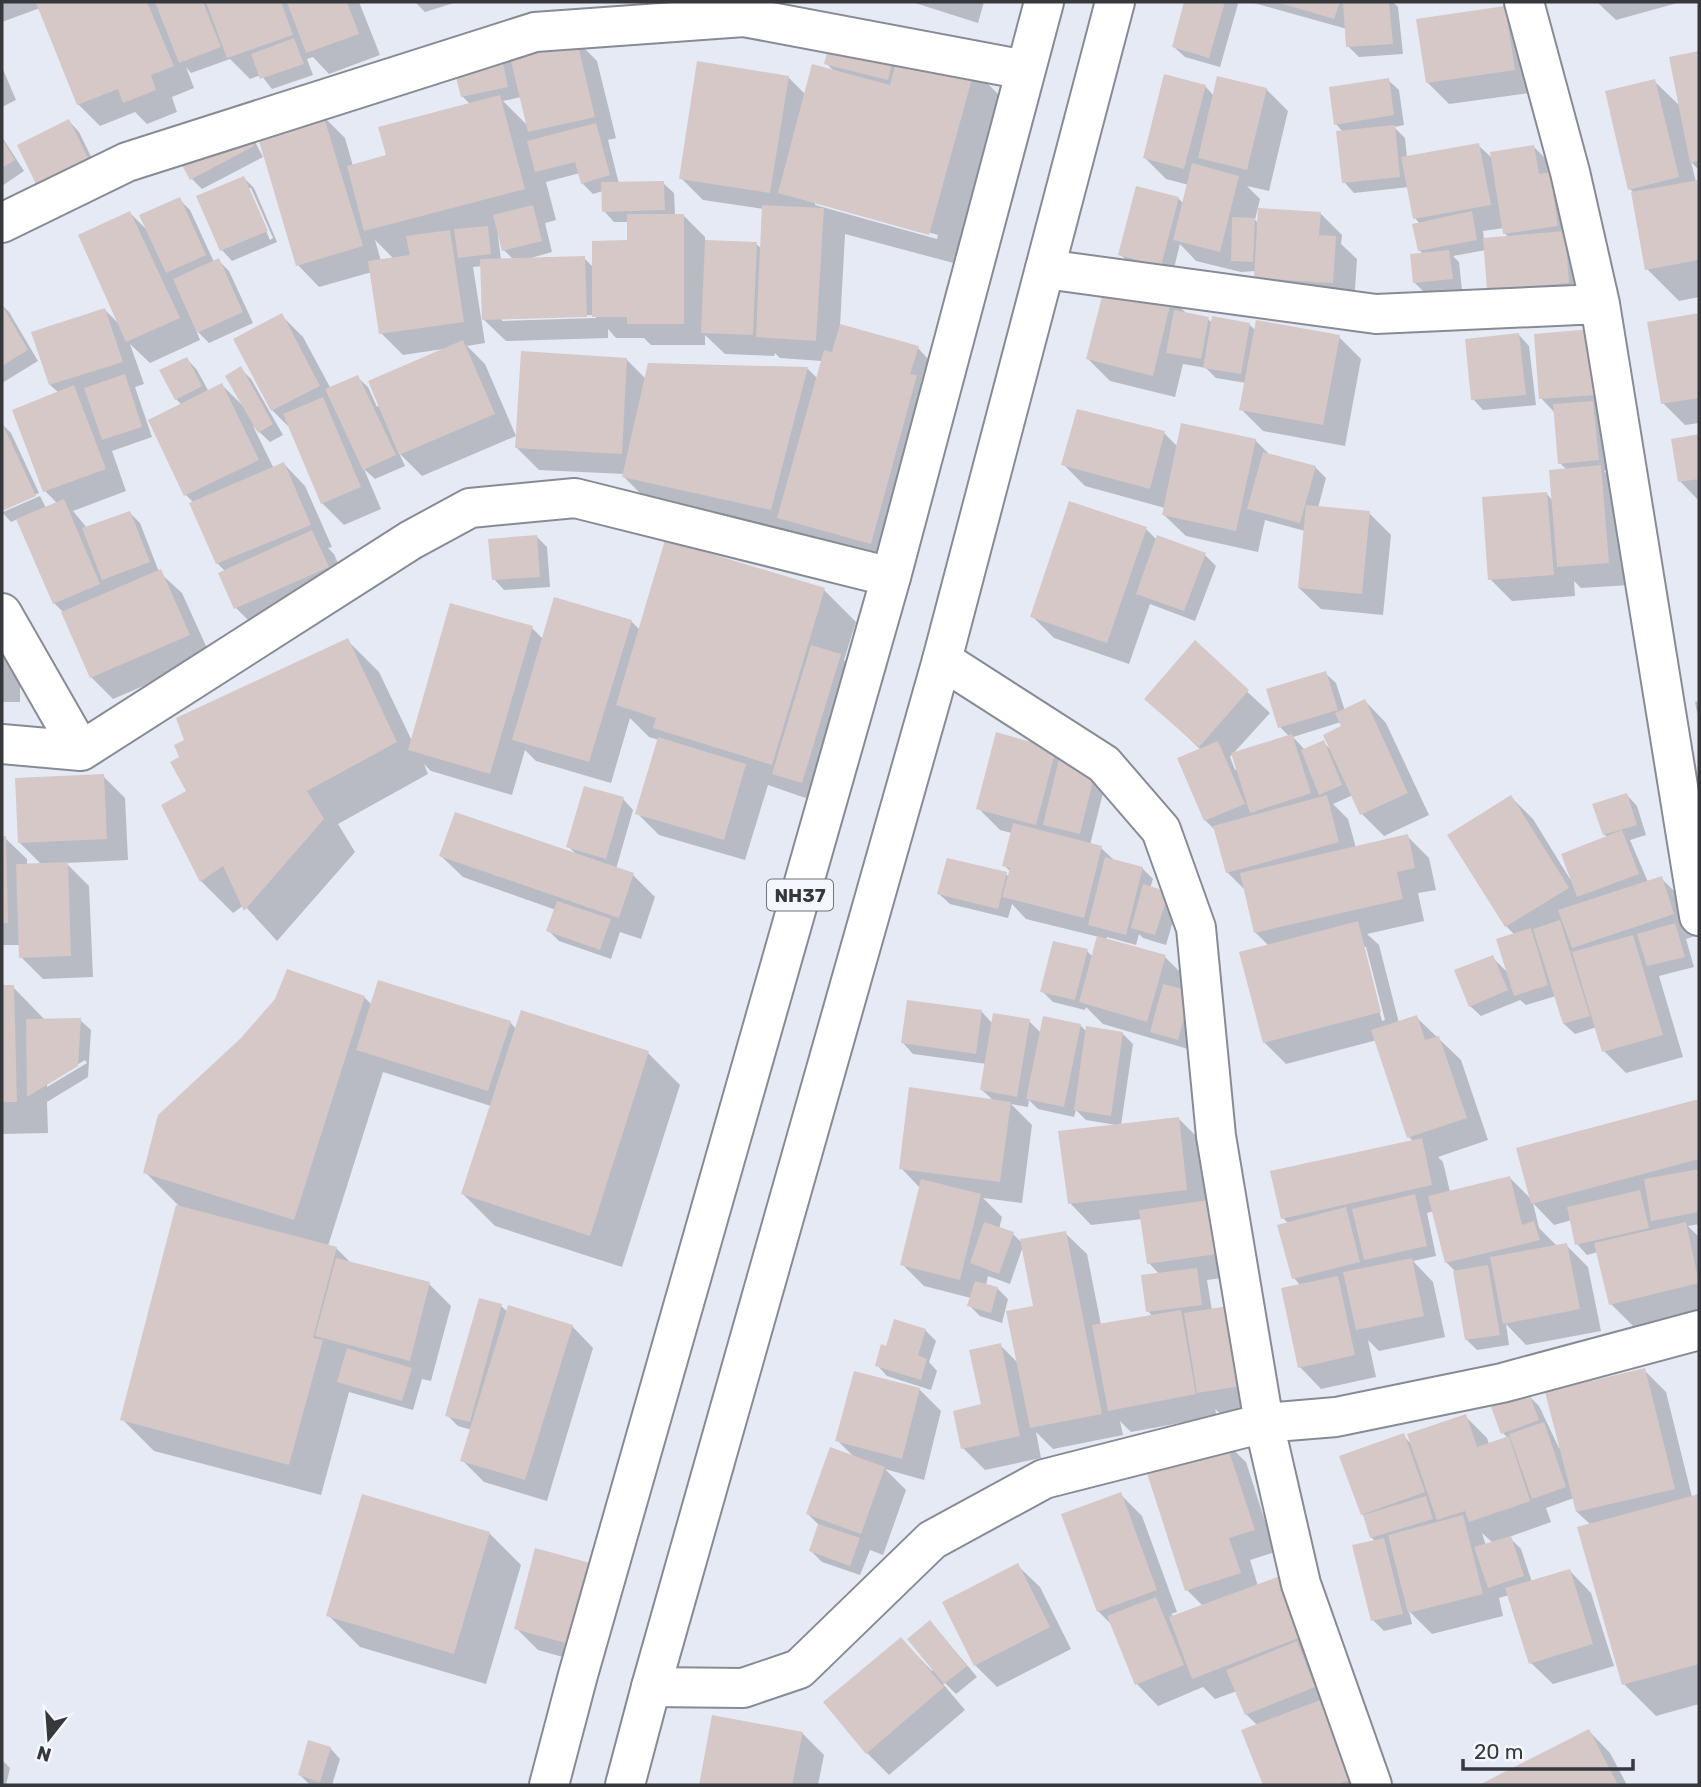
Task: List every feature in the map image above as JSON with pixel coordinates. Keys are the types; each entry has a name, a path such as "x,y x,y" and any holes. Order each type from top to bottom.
{"main road":[{"name":"NH37","path":"549,1785 891,577 1044,2"},
{"path":"625,1785 942,660 1115,2"},
{"path":"1524,2 1570,172 1600,304 1699,916"},
{"path":"2,223 127,162 535,32 744,17 1025,70"},
{"path":"1045,269 1376,314 1600,304"},
{"path":"2,744 81,751 411,540 470,509 575,498 891,577"},
{"path":"2,613 81,751"},
{"path":"942,660 1104,764 1161,830 1196,928 1216,1136 1264,1423 1301,1584 1372,1785"},
{"path":"651,1687 743,1688 799,1669 932,1540 1044,1479 1264,1423 1336,1417 1502,1383 1699,1330"}],"building":[{"path":"147,2 174,66 151,75 156,90 123,103 118,89 77,105 36,3"},
{"path":"155,2 203,2 221,47 179,63"},
{"path":"206,2 281,2 293,35 227,58"},
{"path":"287,2 347,2 359,34 306,53"},
{"path":"1184,2 1225,2 1209,58 1172,47"},
{"path":"1276,2 1340,2 1334,19"},
{"path":"1343,2 1389,2 1393,44 1346,47"},
{"path":"1505,6 1515,70 1426,83 1416,19"},
{"path":"835,23 898,38 888,80 824,64"},
{"path":"576,37 595,117 528,132 509,53"},
{"path":"294,38 304,64 260,79 251,54"},
{"path":"499,44 508,87 461,97 450,54"},
{"path":"900,47 975,68 929,235 778,193 812,64 890,85"},
{"path":"1699,51 1699,161 1690,163 1669,57"},
{"path":"697,61 789,76 770,193 679,179"},
{"path":"1164,74 1206,85 1184,169 1143,158"},
{"path":"1217,76 1267,88 1247,170 1198,158"},
{"path":"1389,78 1394,115 1334,125 1329,87"},
{"path":"1655,79 1679,177 1628,190 1605,91"},
{"path":"500,95 525,189 364,231 347,166 386,155 378,127"},
{"path":"236,112 254,146 190,180 172,147"},
{"path":"323,114 363,246 296,266 257,134"},
{"path":"69,119 89,160 37,186 17,145"},
{"path":"596,123 610,175 581,184 575,162 535,172 527,141"},
{"path":"1395,125 1400,177 1342,183 1336,131"},
{"path":"2,139 15,160 2,168"},
{"path":"1479,143 1491,205 1413,219 1401,157"},
{"path":"1534,145 1539,174 1550,172 1558,226 1503,234 1490,152"},
{"path":"1192,163 1239,176 1220,252 1173,240"},
{"path":"244,176 268,231 220,251 196,196"},
{"path":"1699,180 1699,260 1645,270 1631,192"},
{"path":"664,181 665,210 602,212 601,182"},
{"path":"1136,186 1179,197 1161,266 1118,255"},
{"path":"180,197 206,255 166,273 139,215"},
{"path":"533,205 542,241 502,251 493,215"},
{"path":"762,205 824,208 816,341 756,337"},
{"path":"1258,208 1321,212 1319,235 1336,236 1333,283 1254,278"},
{"path":"130,211 180,318 126,342 78,235"},
{"path":"1472,211 1477,240 1418,251 1412,224"},
{"path":"627,214 684,214 684,324 627,324 627,317 592,317 592,241 627,240"},
{"path":"1232,217 1255,218 1253,262 1231,261"},
{"path":"488,226 491,254 458,258 454,229"},
{"path":"450,230 464,322 379,334 368,261 410,255 406,236"},
{"path":"1565,231 1569,283 1487,290 1483,238"},
{"path":"705,240 757,242 753,335 701,333"},
{"path":"1449,250 1453,279 1413,283 1410,254"},
{"path":"585,256 587,317 482,320 480,259"},
{"path":"219,258 243,312 197,333 173,279"},
{"path":"1106,281 1172,297 1153,376 1086,359"},
{"path":"2,305 28,350 2,366"},
{"path":"105,308 123,362 49,385 31,332"},
{"path":"1174,310 1209,317 1201,359 1166,353"},
{"path":"282,313 320,386 271,411 233,339"},
{"path":"1699,313 1699,398 1661,404 1647,322"},
{"path":"1212,316 1250,323 1241,374 1203,368"},
{"path":"1256,320 1340,335 1323,425 1239,410"},
{"path":"840,324 919,346 910,374 917,375 871,544 777,518 824,350 832,352"},
{"path":"1592,329 1597,395 1539,399 1534,334"},
{"path":"1519,333 1526,395 1471,400 1465,339"},
{"path":"463,340 495,414 399,455 368,381"},
{"path":"521,351 627,358 622,454 515,448"},
{"path":"187,357 202,386 175,400 159,370"},
{"path":"648,363 808,367 771,510 622,477"},
{"path":"241,366 273,424 258,433 225,376"},
{"path":"125,374 142,427 102,440 84,388"},
{"path":"358,375 396,455 363,470 325,389"},
{"path":"222,383 259,460 184,496 148,420"},
{"path":"74,385 106,469 43,492 12,410"},
{"path":"323,397 361,487 321,504 283,414"},
{"path":"1593,401 1599,460 1558,464 1553,404"},
{"path":"1077,409 1165,431 1150,489 1061,465"},
{"path":"2,423 36,496 2,511"},
{"path":"1181,423 1256,439 1236,531 1162,515"},
{"path":"1699,434 1699,479 1678,482 1671,439"},
{"path":"1263,452 1316,466 1300,523 1247,509"},
{"path":"284,462 311,525 216,564 189,503"},
{"path":"1601,465 1609,563 1557,567 1549,470"},
{"path":"1547,492 1554,575 1488,580 1482,497"},
{"path":"64,499 100,584 53,604 16,519"},
{"path":"1069,501 1147,527 1107,643 1030,617"},
{"path":"1306,505 1370,511 1362,594 1298,588"},
{"path":"130,511 150,562 102,580 82,528"},
{"path":"312,530 329,567 234,609 218,573"},
{"path":"537,535 540,577 492,580 488,539"},
{"path":"1157,535 1206,553 1184,611 1136,594"},
{"path":"665,540 825,588 772,765 653,728 656,718 616,705"},
{"path":"161,569 190,635 90,678 61,612"},
{"path":"554,597 632,620 589,762 512,740"},
{"path":"450,603 533,626 490,774 408,750"},
{"path":"348,638 397,742 307,791 324,819 244,911 223,866 200,882 161,805 186,791 170,762 179,757 174,745 184,740 176,718"},
{"path":"1195,640 1249,690 1199,747 1144,699"},
{"path":"811,645 841,654 802,783 772,774"},
{"path":"1326,671 1338,710 1278,728 1266,689"},
{"path":"1365,699 1408,793 1360,815 1323,735 1341,726 1335,713"},
{"path":"996,732 1056,749 1036,825 976,809"},
{"path":"1292,734 1311,793 1250,813 1231,753"},
{"path":"658,737 746,764 724,840 635,814"},
{"path":"1324,740 1342,785 1319,795 1301,750"},
{"path":"1218,741 1245,804 1204,821 1177,758"},
{"path":"1059,759 1096,769 1080,834 1043,825"},
{"path":"104,774 107,839 18,843 15,778"},
{"path":"584,786 624,797 606,859 566,847"},
{"path":"1627,793 1637,825 1603,835 1592,804"},
{"path":"1327,795 1339,842 1226,873 1213,826"},
{"path":"1511,795 1569,888 1505,927 1447,835"},
{"path":"455,812 634,873 619,918 439,856"},
{"path":"1013,823 1102,846 1084,918 1002,897 1010,868 1002,866"},
{"path":"1622,830 1639,874 1577,897 1561,854"},
{"path":"1408,834 1415,868 1397,872 1403,899 1254,933 1240,873"},
{"path":"2,836 6,836 8,923 2,923"},
{"path":"1105,857 1143,867 1126,935 1088,925"},
{"path":"947,858 1007,872 998,909 937,894"},
{"path":"68,862 71,956 19,958 16,864"},
{"path":"1662,876 1674,914 1572,948 1558,910"},
{"path":"1143,884 1169,892 1155,935 1131,928"},
{"path":"557,901 611,919 600,950 546,931"},
{"path":"1560,920 1590,1016 1563,1024 1533,929"},
{"path":"1358,921 1381,1012 1263,1043 1239,952"},
{"path":"1675,923 1685,957 1647,966 1637,934"},
{"path":"1531,928 1548,985 1514,996 1496,939"},
{"path":"1633,935 1663,1035 1602,1052 1572,952"},
{"path":"1097,936 1166,955 1147,1022 1079,1002"},
{"path":"1053,941 1088,949 1075,1000 1040,992"},
{"path":"1493,955 1508,990 1469,1007 1454,970"},
{"path":"287,969 365,996 294,1220 143,1173 158,1115 241,1038 275,999"},
{"path":"378,980 511,1021 488,1091 356,1050"},
{"path":"1163,984 1191,991 1178,1040 1150,1032"},
{"path":"2,985 14,985 17,1102 2,1102"},
{"path":"907,1000 982,1010 976,1054 901,1043"},
{"path":"521,1010 649,1051 590,1236 461,1194"},
{"path":"993,1013 1030,1019 1017,1097 980,1090"},
{"path":"1417,1015 1425,1040 1439,1036 1467,1118 1407,1138 1371,1030"},
{"path":"1043,1016 1081,1024 1064,1107 1026,1099"},
{"path":"81,1018 78,1066 27,1097 26,1019"},
{"path":"1086,1026 1123,1032 1111,1116 1074,1110"},
{"path":"909,1087 1011,1102 1000,1182 899,1169"},
{"path":"1699,1099 1699,1159 1531,1204 1516,1148"},
{"path":"1179,1117 1187,1190 1068,1204 1058,1131"},
{"path":"1422,1138 1432,1185 1281,1219 1270,1171"},
{"path":"1699,1169 1699,1212 1651,1221 1644,1179"},
{"path":"1510,1176 1522,1225 1534,1221 1540,1240 1445,1263 1428,1196"},
{"path":"921,1179 981,1194 960,1280 900,1265"},
{"path":"1640,1190 1649,1228 1575,1245 1567,1207"},
{"path":"1415,1194 1427,1246 1364,1260 1352,1209"},
{"path":"1209,1200 1217,1254 1147,1264 1139,1210"},
{"path":"176,1205 337,1247 313,1338 323,1340 289,1465 120,1420"},
{"path":"1346,1207 1360,1262 1292,1279 1277,1225"},
{"path":"984,1222 1014,1232 999,1274 970,1263"},
{"path":"1686,1222 1699,1283 1609,1305 1594,1243"},
{"path":"1066,1231 1102,1414 1030,1428 1006,1311 1033,1306 1020,1239"},
{"path":"1567,1243 1580,1309 1503,1324 1490,1257"},
{"path":"336,1258 430,1282 410,1361 315,1336"},
{"path":"1412,1258 1424,1316 1356,1330 1343,1272"},
{"path":"1488,1265 1500,1335 1465,1340 1453,1271"},
{"path":"1197,1268 1202,1305 1146,1312 1141,1275"},
{"path":"1338,1276 1355,1355 1298,1368 1281,1288"},
{"path":"975,1281 998,1287 991,1313 967,1306"},
{"path":"479,1298 502,1304 470,1422 445,1416"},
{"path":"508,1305 573,1325 525,1480 460,1461"},
{"path":"1235,1305 1248,1385 1197,1393 1184,1313"},
{"path":"1181,1310 1196,1394 1108,1411 1092,1325"},
{"path":"894,1319 926,1329 918,1355 927,1359 921,1380 875,1366 881,1344 886,1346"},
{"path":"1001,1343 1020,1436 961,1449 953,1411 981,1404 969,1350"},
{"path":"347,1348 412,1368 402,1401 337,1382"},
{"path":"1645,1368 1675,1489 1576,1512 1545,1392"},
{"path":"854,1371 920,1388 902,1459 835,1441"},
{"path":"1529,1393 1539,1420 1501,1434 1491,1407"},
{"path":"1466,1414 1477,1447 1509,1436 1530,1501 1469,1522 1465,1511 1437,1520 1407,1434"},
{"path":"1544,1422 1566,1487 1532,1499 1509,1434"},
{"path":"1404,1433 1425,1492 1361,1515 1339,1456"},
{"path":"1225,1439 1255,1530 1229,1538 1241,1573 1185,1591 1144,1464"},
{"path":"830,1447 885,1467 861,1534 806,1514"},
{"path":"1121,1492 1157,1590 1097,1612 1061,1514"},
{"path":"362,1494 490,1532 454,1654 326,1616"},
{"path":"1699,1494 1699,1664 1622,1685 1577,1527"},
{"path":"1426,1496 1433,1519 1370,1538 1363,1515"},
{"path":"1463,1515 1483,1594 1408,1613 1388,1535"},
{"path":"818,1524 860,1538 850,1566 809,1551"},
{"path":"1511,1536 1524,1576 1488,1588 1474,1547"},
{"path":"1384,1538 1403,1614 1371,1621 1352,1545"},
{"path":"535,1548 594,1564 573,1645 514,1629"},
{"path":"1018,1563 1050,1627 974,1666 942,1602"},
{"path":"1570,1569 1593,1644 1529,1664 1505,1588"},
{"path":"1291,1572 1314,1632 1192,1679 1169,1617"},
{"path":"1156,1597 1184,1665 1135,1685 1107,1616"},
{"path":"930,1620 967,1666 944,1684 907,1639"},
{"path":"901,1637 944,1687 866,1754 823,1702"},
{"path":"1297,1641 1315,1687 1245,1715 1226,1670"},
{"path":"1323,1699 1354,1778 1336,1785 1263,1785 1241,1730"},
{"path":"712,1715 803,1732 792,1785 699,1785"},
{"path":"1589,1729 1618,1785 1479,1785"},
{"path":"308,1740 331,1747 320,1782 298,1775"}]}
